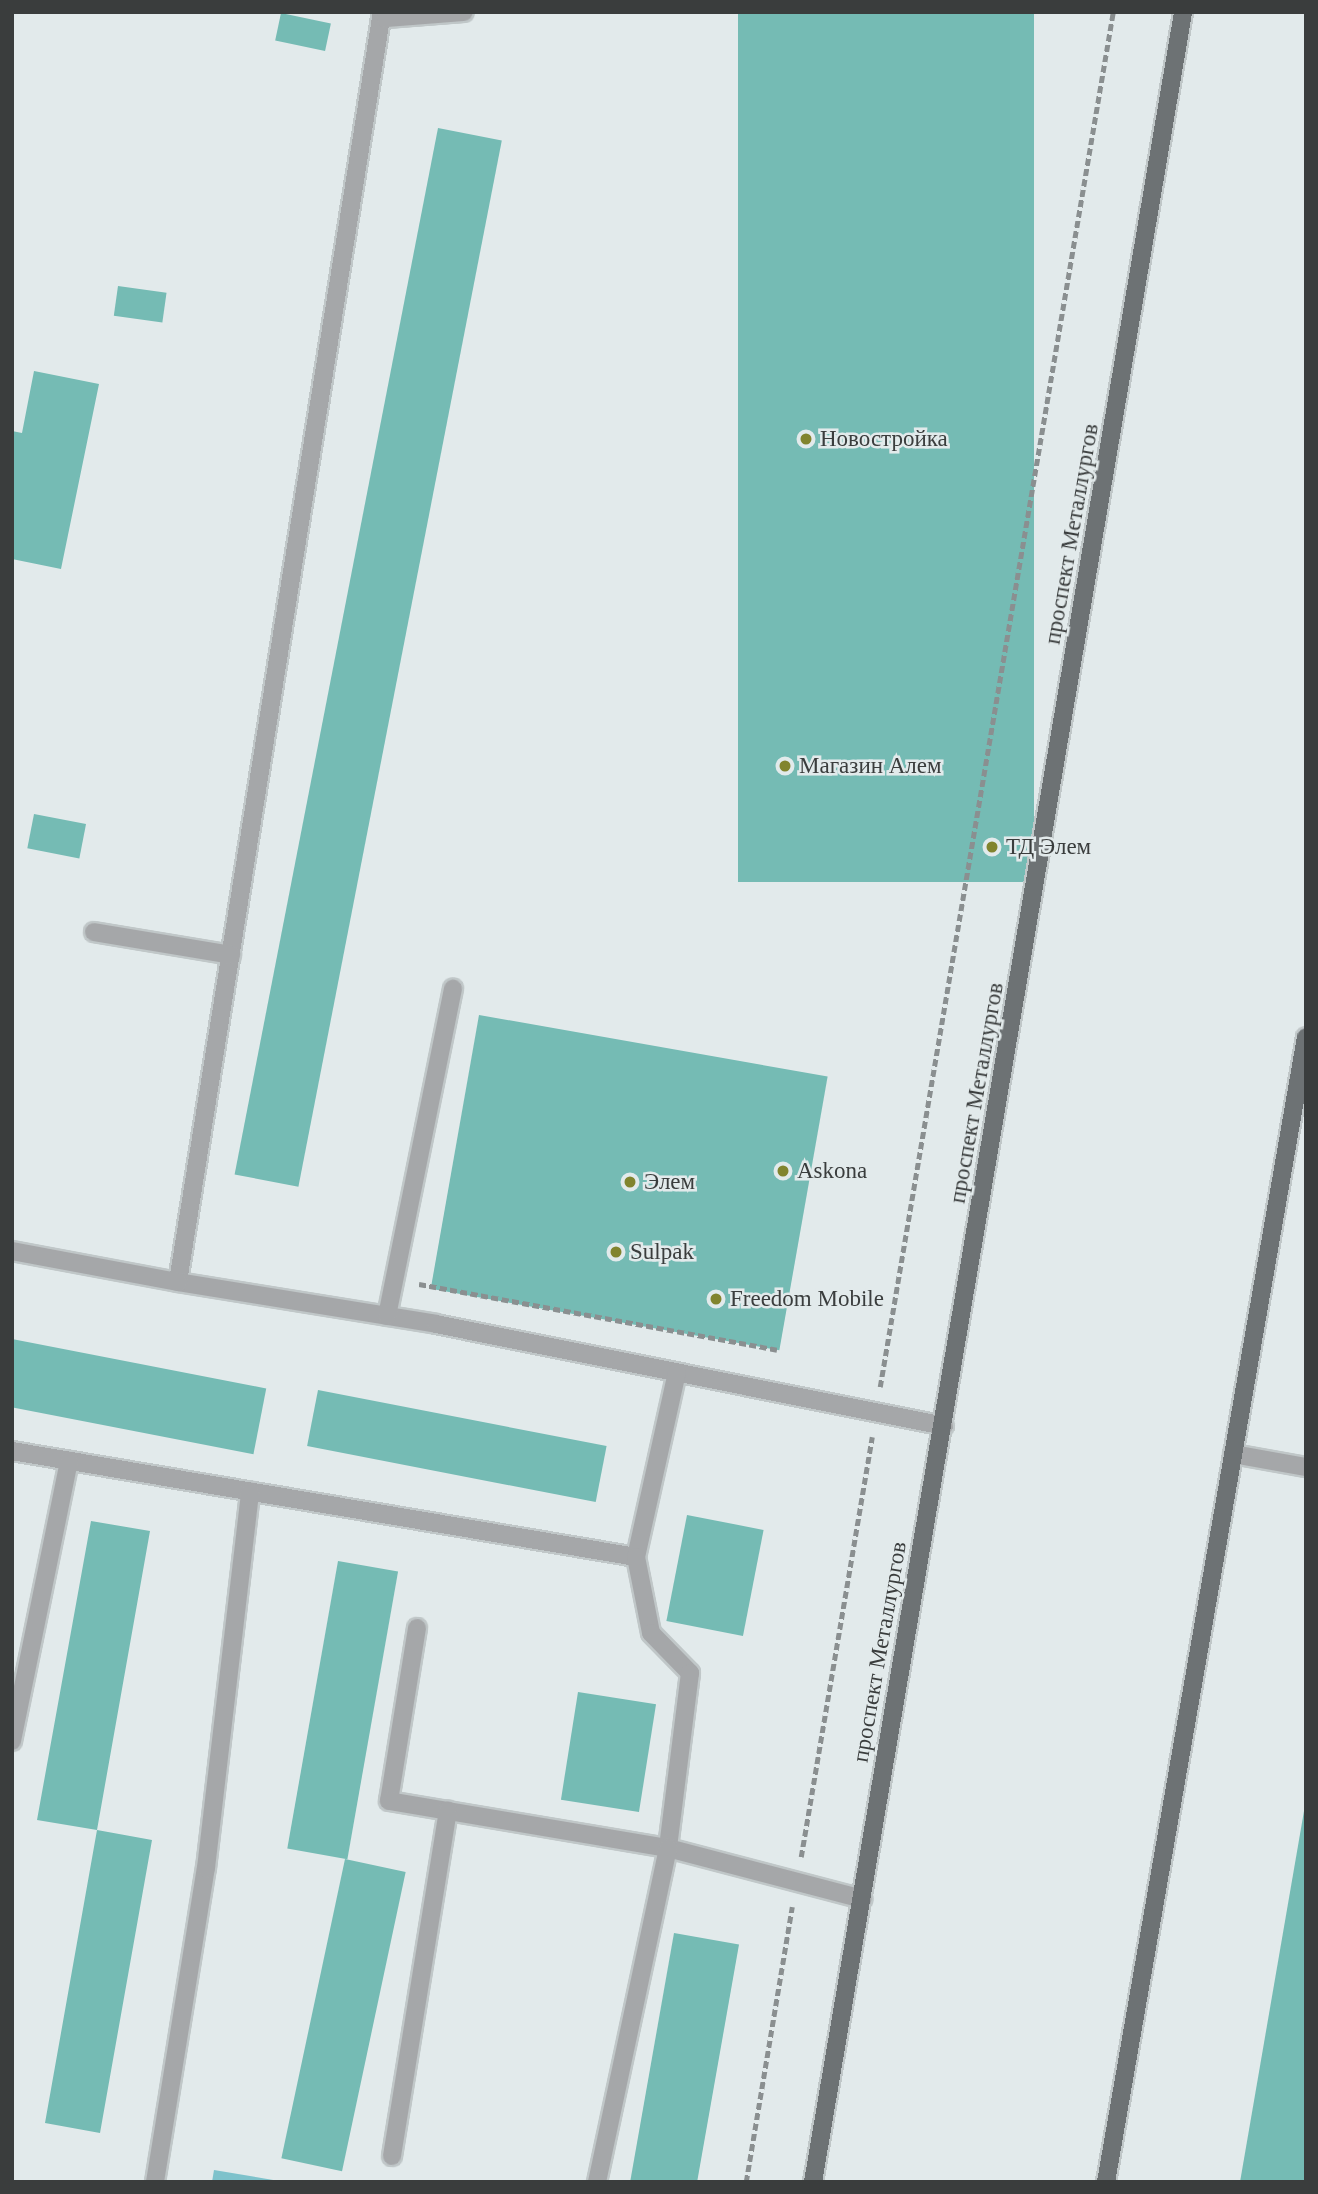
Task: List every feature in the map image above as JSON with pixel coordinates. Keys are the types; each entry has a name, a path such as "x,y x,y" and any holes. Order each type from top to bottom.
{"main road":[{"name":"проспект Металлургов","path":"813,2182 1183,12"},
{"path":"1106,2182 1306,1037"}],"lane":[{"path":"178,1282 384,15 464,12"},
{"path":"94,932 231,955"},
{"path":"387,1316 453,989"},
{"path":"12,1251 178,1282 387,1316 944,1426"},
{"path":"597,2182 668,1848 690,1673 651,1633 635,1557 677,1372"},
{"path":"12,1451 635,1557"},
{"path":"1233,1454 1306,1467"},
{"path":"12,1741 69,1461"},
{"path":"155,2182 206,1868 250,1492"},
{"path":"417,1628 389,1801 668,1848 862,1899"},
{"path":"392,2156 449,1811"}],"path":[{"path":"746,2182 1113,12"},
{"path":"394,1280 777,1350"}],"shaded area":[{"path":"214,2170 285,2182 212,2182"}],"building":[{"name":"Новостройка","path":"738,12 1034,12 1034,882 738,882"},
{"path":"281,13 331,24 325,51 275,40"},
{"path":"438,128 502,140 298,1187 235,1174"},
{"path":"118,286 167,293 162,323 114,316"},
{"path":"34,371 99,384 61,569 12,559 12,431 22,433"},
{"path":"34,814 86,824 79,858 27,848"},
{"name":"Элем","path":"479,1015 828,1076 779,1350 431,1289"},
{"path":"12,1339 266,1388 253,1454 12,1407"},
{"path":"318,1390 607,1446 596,1502 307,1446"},
{"path":"687,1515 764,1530 743,1636 666,1621"},
{"path":"91,1521 150,1531 97,1830 37,1820"},
{"path":"338,1561 398,1572 347,1859 287,1849"},
{"path":"578,1692 656,1704 639,1812 561,1800"},
{"path":"1304,1811 1306,2182 1240,2182"},
{"path":"97,1830 152,1840 100,2133 45,2123"},
{"path":"345,1859 406,1872 342,2171 281,2158"},
{"path":"674,1933 739,1944 697,2182 630,2182"}],"place":[{"name":"Новостройка","path":"806,439"},
{"name":"Магазин Алем","path":"785,766"},
{"name":"ТД Элем","path":"992,847"},
{"name":"Askona","path":"783,1171"},
{"name":"Элем","path":"630,1182"},
{"name":"Sulpak","path":"616,1252"},
{"name":"Freedom Mobile","path":"716,1299"}]}
